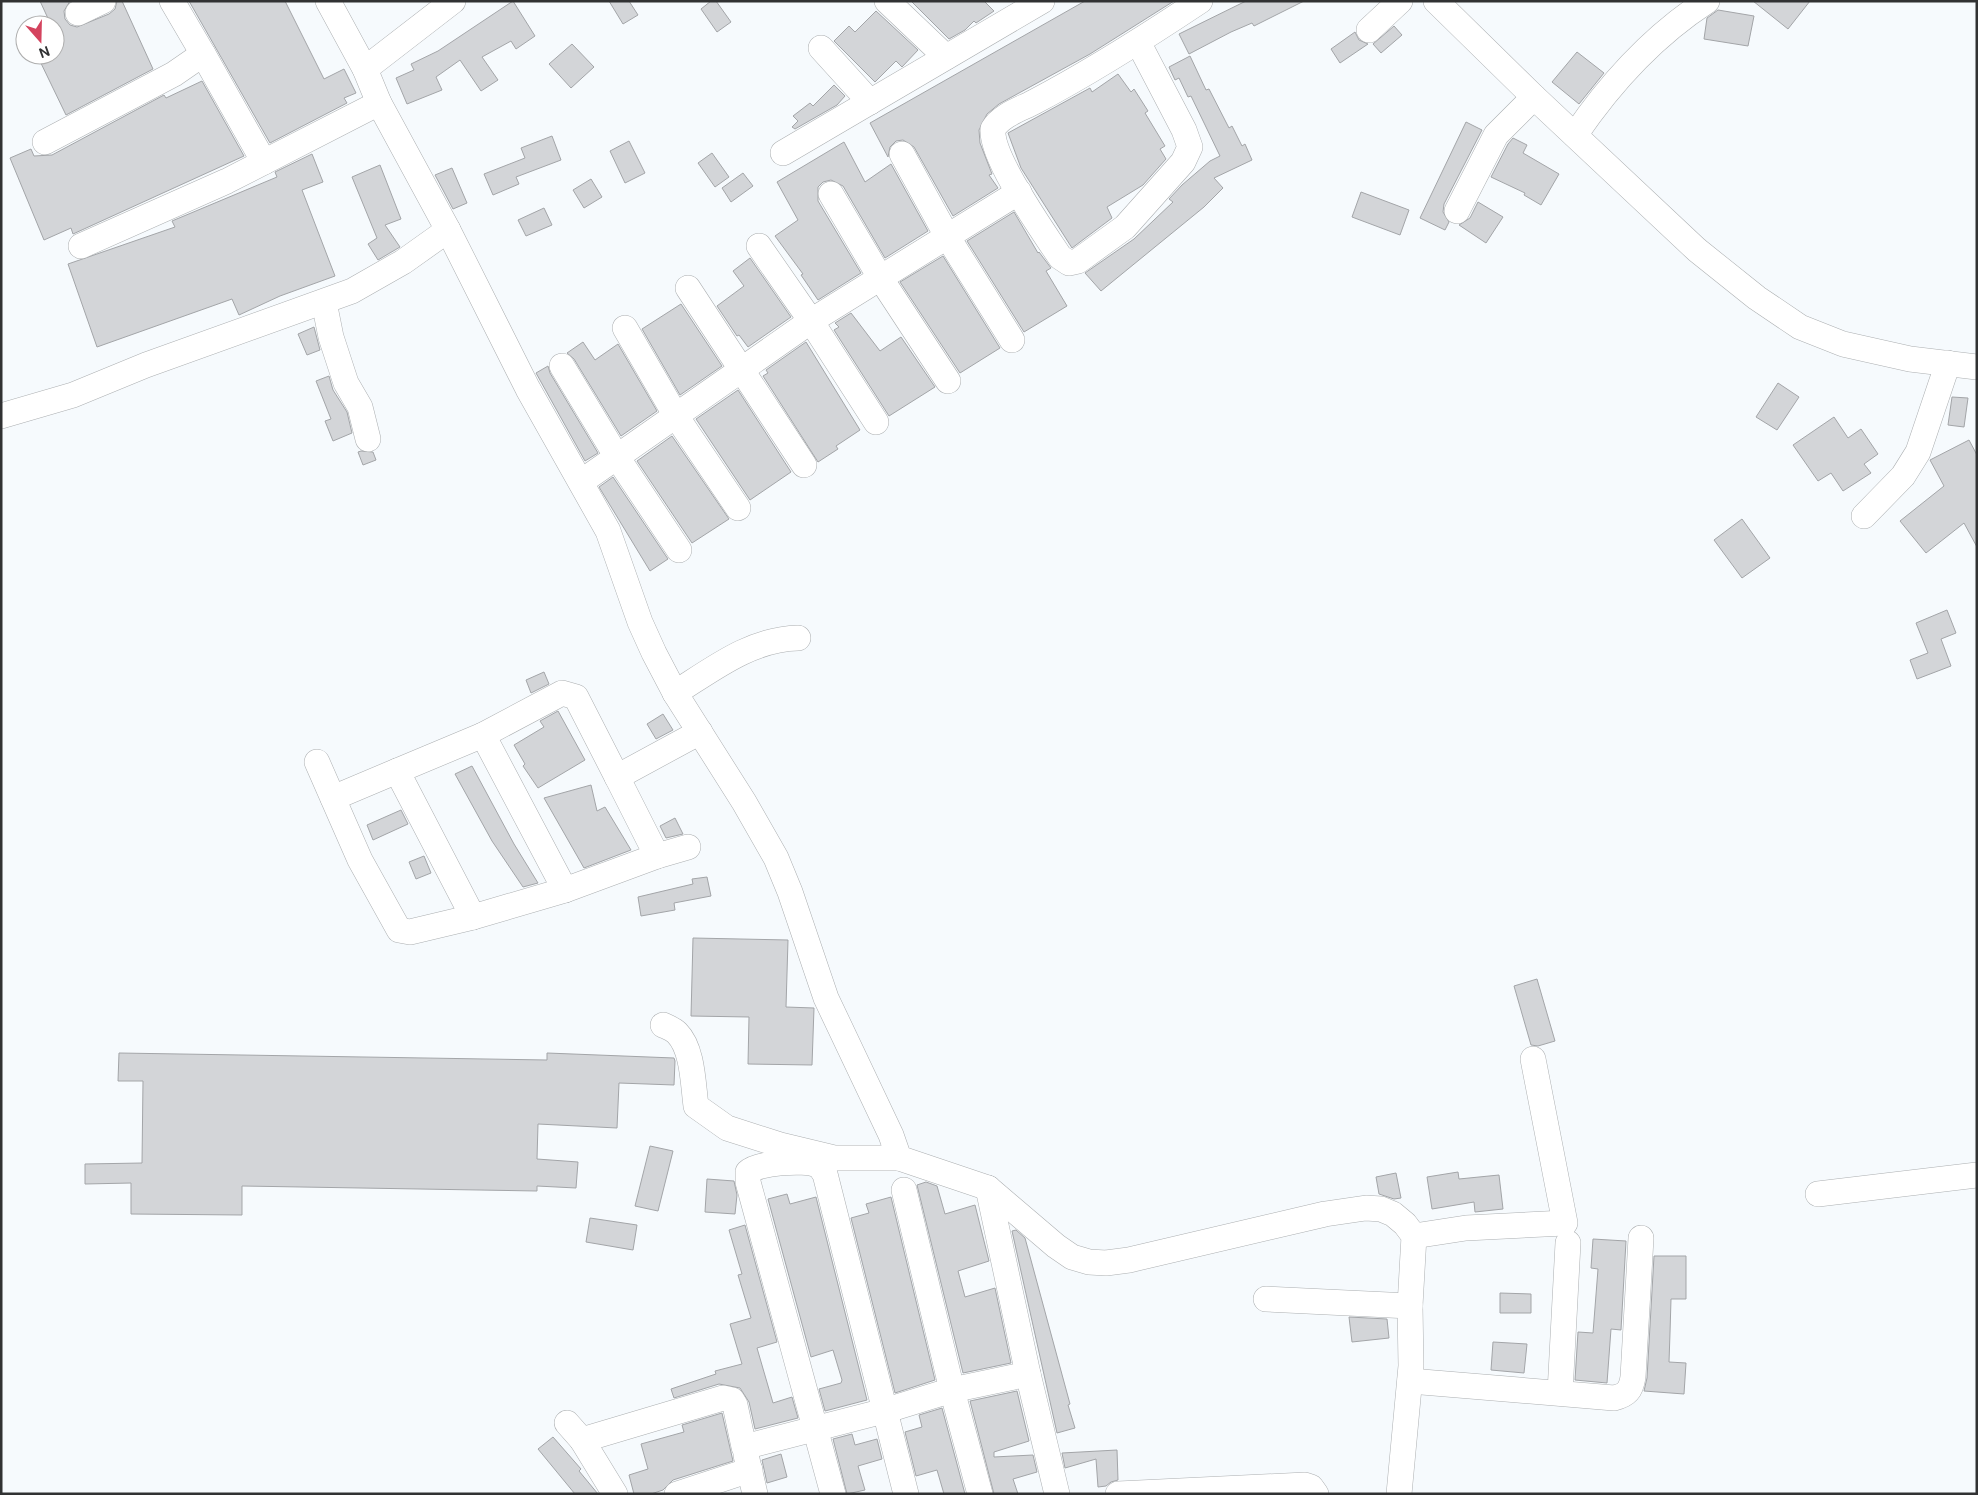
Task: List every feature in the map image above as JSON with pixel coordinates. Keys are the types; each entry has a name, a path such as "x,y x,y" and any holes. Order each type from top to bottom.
{"street":[{"path":"78,12 102,1"},
{"path":"172,1 264,162"},
{"path":"328,1 365,69 379,103 448,230 528,389 608,531 640,622 675,693 776,858 790,892 826,998 891,1135 899,1158"},
{"path":"365,69 453,1"},
{"path":"886,1 946,57"},
{"path":"783,153 946,57 1011,8 1042,1"},
{"path":"1138,42 1188,139 1190,147 1183,162 1125,227 1073,262 1060,257 1019,192 994,144 992,134 996,124 1138,42 1200,1"},
{"path":"1369,30 1400,1"},
{"path":"1436,1 1534,97 1697,250 1757,298 1800,327 1843,344 1910,359 1977,367"},
{"path":"1576,135 1597,102 1633,61 1664,31 1707,1"},
{"path":"821,48 870,102"},
{"path":"45,142 174,74 204,54"},
{"path":"1457,211 1496,135 1534,97"},
{"path":"81,246 227,181 379,103"},
{"path":"902,154 947,236 1012,340"},
{"path":"581,482 812,321 1019,192"},
{"path":"831,194 881,279 948,381"},
{"path":"1,416 73,396 146,365 352,292 402,262 448,230"},
{"path":"759,246 812,321 876,422"},
{"path":"688,288 804,465"},
{"path":"324,302 331,337 346,383 360,407 368,439"},
{"path":"625,328 676,416 738,508"},
{"path":"1864,516 1903,476 1918,452 1948,363"},
{"path":"562,366 617,457 679,550"},
{"path":"675,693 734,656 760,644 781,638 798,638"},
{"path":"333,798 483,735 562,693 568,693 576,696 657,856"},
{"path":"617,777 700,732"},
{"path":"483,735 565,890"},
{"path":"317,762 360,860 399,930 410,932 473,917 565,890 657,856 688,847"},
{"path":"397,771 473,917"},
{"path":"663,1025 675,1031 683,1041 688,1056 696,1106 727,1128 747,1136 834,1158 899,1158 988,1188 1056,1246 1072,1257 1089,1262 1106,1263 1129,1260 1325,1214 1366,1208 1381,1209 1393,1214 1406,1224 1414,1236 1410,1306 1410,1381 1399,1494"},
{"path":"1414,1236 1466,1228 1565,1223 1533,1059"},
{"path":"833,1494 748,1182 748,1172 759,1165 808,1163 821,1168 825,1174 906,1494"},
{"path":"1818,1194 1977,1175"},
{"path":"988,1188 1028,1374 1057,1494"},
{"path":"904,1190 952,1390 980,1494"},
{"path":"1410,1381 1614,1398 1625,1395 1631,1388 1641,1238"},
{"path":"1560,1393 1568,1243"},
{"path":"1266,1299 1410,1306"},
{"path":"677,1494 750,1470 816,1430 952,1390 1028,1374"},
{"path":"615,1494 575,1432 723,1398 732,1400 736,1405 750,1470"},
{"path":"1118,1494 1305,1485 1311,1487 1316,1494"}],"building":[{"path":"40,1 70,1 64,11 64,15 46,15"},
{"path":"117,1 122,1 153,69 66,115 42,65 65,65 65,19 70,25 77,27 109,14 115,9"},
{"path":"189,1 285,1 324,79 344,69 356,93 344,98 347,103 270,143"},
{"path":"513,1 535,36 516,49 511,41 482,57 498,80 481,91 460,60 436,77 442,90 407,104 396,78 414,70 411,64 438,51"},
{"path":"609,1 629,1 638,15 623,24"},
{"path":"711,1 716,1 731,22 717,32 701,9"},
{"path":"911,1 984,1 994,11 976,23 974,21 965,30 949,39"},
{"path":"1085,1 1174,1 1090,54 999,104 987,114 979,130 980,143 992,174 989,175 998,188 953,216 914,147 903,140 896,141 890,147 888,157 870,123"},
{"path":"1246,1 1304,1 1254,26 1252,23 1231,32 1189,54 1179,34"},
{"path":"1753,1 1810,1 1788,29"},
{"path":"1718,10 1754,16 1748,46 1704,39 1707,18"},
{"path":"876,11 918,50 902,67 896,61 875,82 834,41 849,26 855,32"},
{"path":"1394,26 1402,35 1381,53 1373,44"},
{"path":"1355,32 1359,40 1368,44 1340,63 1331,49"},
{"path":"572,44 594,67 571,88 549,64"},
{"path":"1577,52 1604,73 1579,104 1552,82"},
{"path":"1190,56 1206,90 1209,89 1229,128 1232,126 1242,146 1245,144 1252,160 1214,178 1223,188 1204,207 1101,291 1085,273 1134,239 1173,202 1169,199 1182,185 1210,161 1220,156 1191,96 1188,97 1179,78 1175,80 1169,67"},
{"path":"1118,74 1131,92 1134,89 1148,111 1145,113 1165,146 1160,149 1166,159 1143,185 1107,207 1112,218 1072,248 1021,168 1008,133 1090,88 1092,92"},
{"path":"202,81 244,156 73,234 71,228 44,240 10,158 31,149 34,156 52,155 164,95 166,98"},
{"path":"834,85 845,96 837,105 795,129 792,127 798,121 793,116 810,103 813,106"},
{"path":"1466,122 1482,130 1444,204 1443,212 1449,222 1445,230 1420,218"},
{"path":"552,136 561,160 516,177 519,184 493,195 484,174 525,158 521,148"},
{"path":"1513,138 1527,145 1523,153 1559,174 1541,205 1524,195 1525,193 1491,177"},
{"path":"629,141 645,173 625,183 610,151"},
{"path":"844,142 865,182 891,164 928,231 885,258 843,186 831,180 823,182 818,187 818,201 861,273 818,300 801,275 803,274 775,236 798,220 777,182"},
{"path":"712,153 729,177 715,187 698,163"},
{"path":"312,154 323,182 302,190 335,276 280,296 239,315 232,299 97,347 68,264 175,227 172,221 277,177 275,172"},
{"path":"380,165 401,219 385,225 400,247 378,260 368,244 377,238 352,177"},
{"path":"452,168 467,203 453,209 435,175"},
{"path":"743,173 753,186 731,202 722,188"},
{"path":"591,179 602,197 584,208 573,190"},
{"path":"1361,192 1409,210 1400,235 1352,217"},
{"path":"1478,202 1503,217 1486,243 1459,225 1470,218"},
{"path":"544,208 552,225 526,236 518,220"},
{"path":"1014,212 1038,253 1051,268 1046,271 1067,306 1024,332 967,241"},
{"path":"943,256 1000,348 960,373 900,282"},
{"path":"750,258 791,317 748,347 739,335 737,336 717,306 744,286 733,271"},
{"path":"681,304 722,366 680,395 642,329"},
{"path":"851,313 880,351 901,337 935,387 889,416 834,330 839,327 835,323"},
{"path":"314,327 320,350 307,355 298,334"},
{"path":"583,342 595,360 618,344 657,411 621,436 574,359 567,353"},
{"path":"806,342 860,430 836,446 838,449 818,462 763,376 768,373 766,370"},
{"path":"548,366 550,373 598,453 585,461 536,373"},
{"path":"329,376 333,390 347,412 352,433 333,441 325,421 331,419 316,381"},
{"path":"1778,383 1799,397 1777,430 1756,417"},
{"path":"738,390 791,472 750,500 696,419"},
{"path":"1952,397 1968,398 1964,427 1948,425"},
{"path":"1834,417 1848,438 1861,429 1878,454 1864,464 1871,473 1843,491 1831,473 1818,481 1793,445"},
{"path":"672,436 729,519 692,543 637,461"},
{"path":"1969,440 1977,455 1977,547 1964,523 1926,553 1900,521 1944,486 1930,460"},
{"path":"358,452 373,452 376,460 363,465"},
{"path":"613,477 668,559 650,571 599,487"},
{"path":"1742,519 1770,558 1742,578 1714,540"},
{"path":"1947,610 1956,633 1941,639 1951,666 1917,679 1910,660 1928,653 1916,623"},
{"path":"544,672 549,684 531,693 526,680"},
{"path":"558,711 585,760 538,788 523,766 525,764 514,745 544,727 540,721"},
{"path":"663,714 673,730 656,739 647,724"},
{"path":"472,766 514,844 538,883 523,887 492,841 455,774"},
{"path":"591,785 597,811 605,807 631,850 584,868 544,798"},
{"path":"401,810 408,824 373,840 367,825"},
{"path":"675,818 683,834 666,838 660,826"},
{"path":"424,856 431,873 416,879 409,862"},
{"path":"707,877 711,896 674,903 675,910 641,916 638,897 693,884 692,879"},
{"path":"693,938 788,940 786,1007 814,1008 812,1065 748,1064 749,1017 691,1016"},
{"path":"1537,979 1555,1041 1538,1046 1531,1045 1514,986"},
{"path":"119,1053 547,1060 547,1053 674,1058 675,1061 674,1085 619,1083 617,1128 538,1124 537,1159 578,1162 576,1188 537,1186 537,1191 242,1186 242,1215 131,1214 131,1183 85,1184 85,1164 142,1163 143,1081 118,1081"},
{"path":"650,1146 673,1151 658,1211 635,1206"},
{"path":"1458,1172 1459,1179 1499,1175 1503,1209 1475,1212 1474,1202 1432,1209 1427,1177"},
{"path":"1396,1173 1401,1198 1394,1199 1379,1194 1376,1177"},
{"path":"707,1179 734,1181 737,1195 735,1214 705,1212"},
{"path":"926,1182 937,1186 945,1214 975,1205 989,1261 958,1271 965,1297 995,1288 1011,1363 963,1373 917,1185"},
{"path":"787,1194 790,1204 816,1197 867,1400 825,1411 819,1389 841,1383 842,1380 833,1350 811,1357 768,1199"},
{"path":"891,1197 935,1380 895,1393 851,1218 869,1213 866,1204"},
{"path":"590,1218 637,1225 633,1250 586,1242"},
{"path":"745,1225 777,1342 757,1348 773,1403 792,1397 798,1418 755,1429 749,1402 740,1388 719,1384 674,1398 671,1389 716,1374 715,1371 742,1364 730,1324 751,1318 738,1275 742,1274 729,1230"},
{"path":"1016,1230 1025,1238 1075,1428 1057,1433 1012,1231"},
{"path":"1593,1239 1626,1241 1621,1330 1611,1329 1607,1383 1575,1380 1578,1332 1593,1333 1598,1269 1591,1268"},
{"path":"1654,1256 1686,1256 1686,1299 1671,1299 1669,1362 1686,1363 1684,1394 1644,1391 1647,1378"},
{"path":"1500,1293 1531,1294 1531,1313 1500,1313"},
{"path":"1349,1317 1387,1319 1389,1338 1352,1342"},
{"path":"1493,1342 1527,1344 1524,1373 1491,1370"},
{"path":"1017,1391 1029,1441 994,1452 994,1457 1033,1455 1037,1472 1013,1479 1018,1494 994,1494 970,1401"},
{"path":"942,1408 965,1494 944,1494 937,1470 916,1476 905,1432 922,1427 919,1415"},
{"path":"722,1413 733,1461 673,1480 663,1490 651,1494 634,1494 629,1475 648,1469 641,1444 684,1432 682,1425"},
{"path":"852,1434 855,1445 877,1439 882,1459 858,1466 865,1490 847,1494 833,1439"},
{"path":"553,1437 581,1469 579,1471 598,1494 575,1494 538,1449"},
{"path":"1117,1450 1118,1480 1106,1486 1098,1487 1096,1459 1065,1468 1062,1453"},
{"path":"781,1454 787,1477 767,1483 762,1460"}]}
